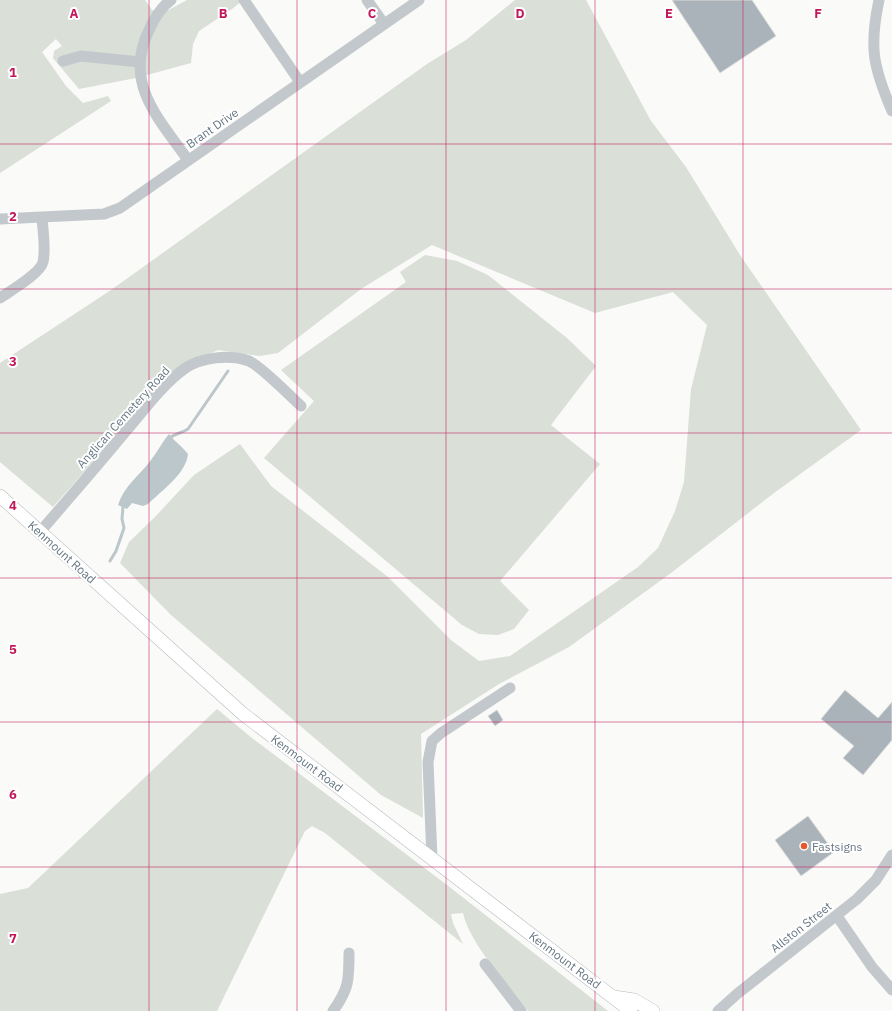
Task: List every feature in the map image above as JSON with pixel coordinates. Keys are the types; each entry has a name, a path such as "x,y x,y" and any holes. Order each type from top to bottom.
{"main road":[{"name":"Kenmount Road","path":"0,496 243,714 631,1011"},
{"path":"614,997 634,1000 653,1011"}],"street":[{"path":"171,0 154,19 145,39 140,62 143,87 149,105 188,160"},
{"path":"244,0 300,82"},
{"path":"367,0 384,24"},
{"name":"Brant Drive","path":"0,220 104,214 120,208 419,0"},
{"path":"879,0 873,27 874,58 882,89 892,111"},
{"path":"63,62 81,56 140,62"},
{"path":"0,298 30,277 42,264 42,218"},
{"name":"Anglican Cemetery Road","path":"40,532 170,381 185,368 200,361 214,358 238,358 250,362 301,406"},
{"path":"432,858 428,762 432,741 441,733 510,688"},
{"name":"Allston Street","path":"718,1011 737,994 837,916 870,887 892,855"},
{"path":"837,916 872,967 892,990"},
{"path":"333,1011 346,991 349,953"},
{"path":"485,964 521,1011"}],"shaded area":[{"path":"0,0 145,0 152,10 163,13 187,0 243,0 199,31 193,44 191,63 136,78 79,89 53,58 54,51 62,46 56,39 42,52 66,86 83,103 108,96 111,101 0,173"},
{"path":"515,0 586,0 651,121 686,167 740,255 861,430 774,493 671,573 569,647 499,684 421,734 423,818 381,795 171,615 120,563 129,542 154,518 194,475 240,444 271,486 388,577 451,640 479,661 510,656 638,567 658,548 675,511 684,482 691,389 707,325 673,292 595,313 432,245 361,289 278,353 260,356 218,350 180,367 151,396 53,507 0,462 0,363 111,290 427,64 466,40"},
{"path":"425,255 457,261 488,275 567,338 596,366 551,425 600,464 500,581 529,610 514,629 498,635 479,634 462,625 264,458 314,401 281,370 406,282 400,272"},
{"path":"169,434 188,454 183,468 178,475 148,504 143,506 132,503 127,509 118,505 128,486 151,460"},
{"path":"217,709 252,738 447,885 608,1011 528,1011 481,951 473,938 463,913 451,914 453,923 463,944 325,833 312,826 305,831 217,1011 0,1011 0,894 28,888"}],"building":[{"path":"672,0 752,0 776,36 720,73"},
{"path":"845,690 878,718 892,702 892,740 863,775 843,758 854,746 821,719"},
{"path":"497,710 503,720 495,726 488,716"},
{"name":"Fastsigns","path":"808,816 834,852 801,876 775,840"}],"waterway":[{"path":"171,437 188,429 228,371"},
{"path":"110,561 116,551 124,528 122,519 123,507"}],"place":[{"name":"Fastsigns","path":"804,846"}]}
